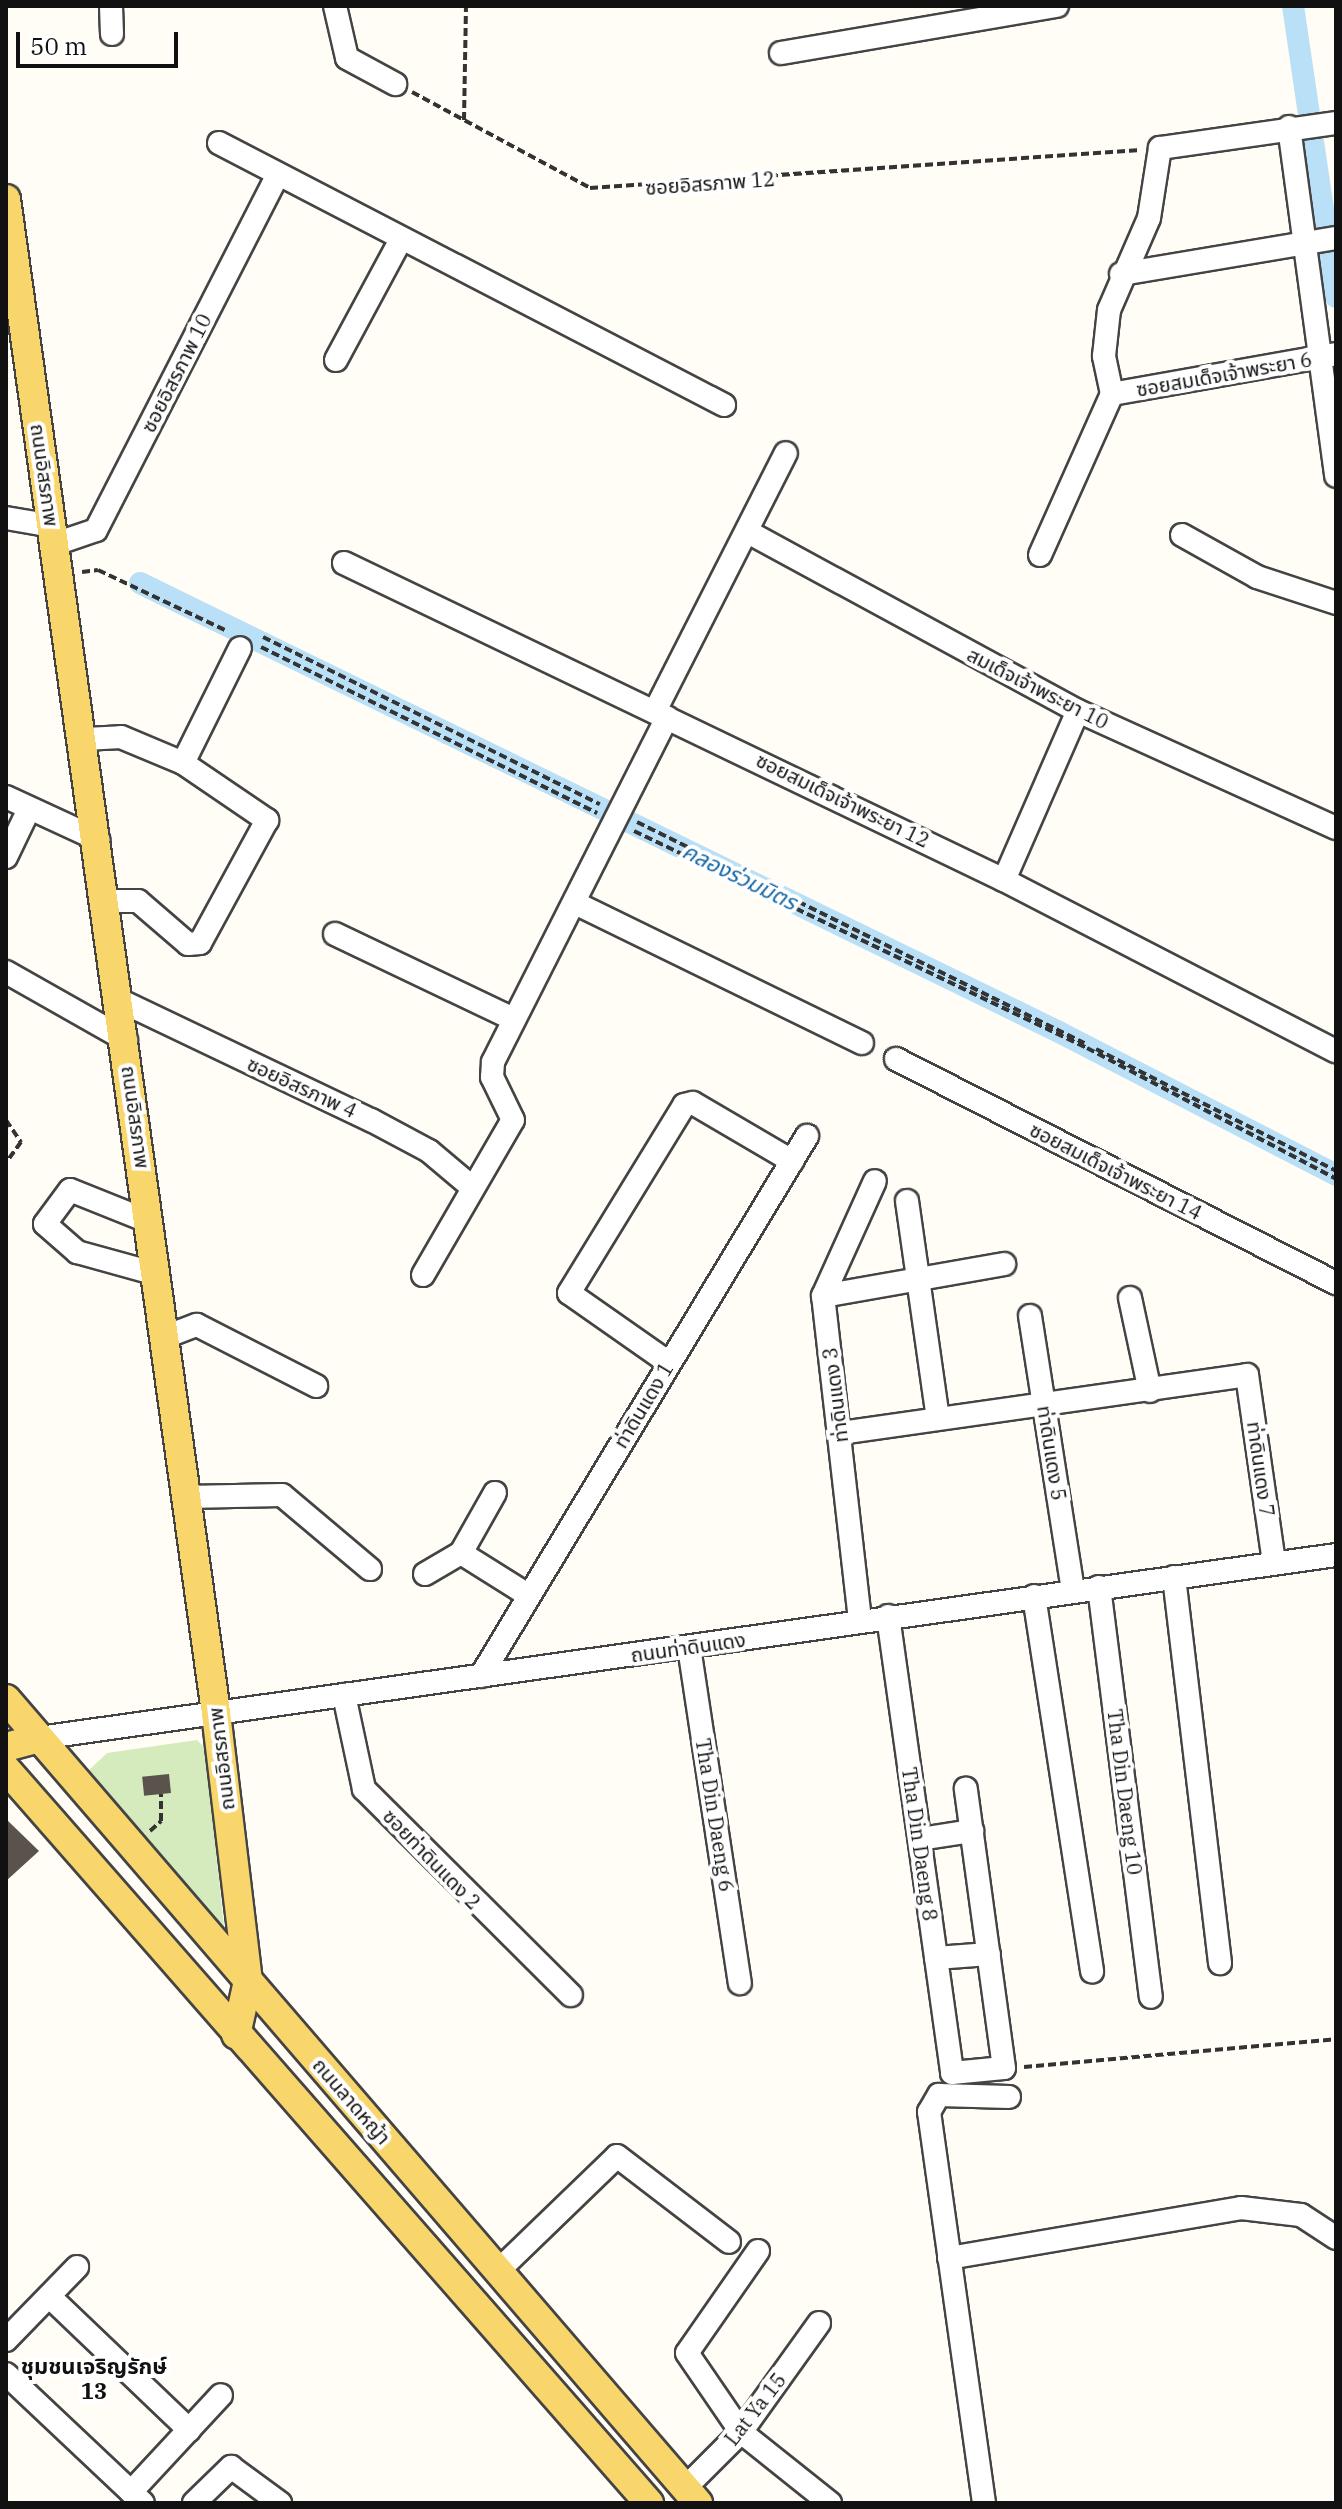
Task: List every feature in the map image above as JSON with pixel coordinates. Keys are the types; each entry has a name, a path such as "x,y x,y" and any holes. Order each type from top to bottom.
{"main road":[{"name":"ถนนอิสรภาพ","path":"6,199 85,739 216,1713 248,1981 236,2035"},
{"name":"ถนนลาดหญ้า","path":"6,1699 692,2496"},
{"path":"6,1747 39,1738"},
{"name":"ถนนลาดหญ้า","path":"6,1769 649,2503"}],"street":[{"path":"111,6 112,34"},
{"path":"335,6 347,58 395,84"},
{"path":"781,53 1057,6"},
{"path":"1040,555 1112,394 1104,356 1121,274 1149,218 1158,152 1333,123"},
{"path":"1295,127 1318,241 1336,476"},
{"path":"219,143 400,241 724,405"},
{"name":"ซอยอิสรภาพ 10","path":"54,535 96,530 277,177"},
{"path":"336,360 400,241"},
{"path":"1121,274 1318,241"},
{"name":"ซอยสมเด็จเจ้าพระยา 6","path":"1112,394 1329,355"},
{"path":"423,1275 513,1120 491,1071 513,1019 577,904 618,819 661,715 786,453"},
{"path":"6,518 54,535"},
{"name":"สมเด็จเจ้าพระยา 10","path":"748,532 1078,711 1336,828"},
{"path":"1182,535 1257,577 1336,603"},
{"name":"ซอยสมเด็จเจ้าพระยา 12","path":"344,563 1004,880 1336,1051"},
{"path":"183,763 243,642"},
{"path":"1004,880 1078,711"},
{"path":"85,739 121,737 183,763 263,815 267,830 209,933 193,944 138,901 107,901"},
{"path":"6,797 99,840"},
{"path":"6,857 29,809"},
{"path":"577,904 862,1043"},
{"path":"335,934 513,1019"},
{"path":"6,972 126,1040"},
{"name":"ซอยอิสรภาพ 4","path":"121,1001 371,1120 429,1151 473,1188"},
{"name":"ซอยสมเด็จเจ้าพระยา 14","path":"896,1059 1336,1283"},
{"path":"669,1363 569,1293 684,1105 693,1103 792,1161"},
{"name":"ท่าดินแดง 1","path":"481,1676 807,1136"},
{"path":"823,1296 875,1181"},
{"path":"150,1222 70,1190 45,1224 77,1252 157,1274"},
{"path":"907,1201 938,1418"},
{"path":"823,1296 1004,1264"},
{"name":"ท่าดินแดง 3","path":"823,1296 860,1620"},
{"path":"840,1433 1150,1391 1130,1298"},
{"name":"ท่าดินแดง 5","path":"1030,1316 1073,1590"},
{"path":"165,1337 197,1325 316,1386"},
{"name":"ท่าดินแดง 7","path":"1150,1391 1247,1375 1274,1563"},
{"path":"425,1574 461,1553 495,1493"},
{"path":"187,1497 282,1495 370,1569"},
{"path":"461,1553 528,1595"},
{"name":"ถนนท่าดินแดง","path":"39,1738 1336,1555"},
{"path":"1174,1577 1220,1963"},
{"name":"Tha Din Daeng 10","path":"1099,1587 1151,1997"},
{"path":"1034,1596 1092,1972"},
{"name":"Tha Din Daeng 8","path":"888,1616 952,2073 1004,2068"},
{"name":"Tha Din Daeng 6","path":"689,1647 740,1983"},
{"name":"ซอยท่าดินแดง 2","path":"344,1695 364,1789 571,1995"},
{"path":"966,1789 1004,2068"},
{"path":"920,1839 972,1831"},
{"path":"936,1958 989,1954"},
{"path":"984,2503 949,2258 931,2102 939,2095 1009,2097"},
{"path":"498,2271 617,2156 729,2242"},
{"path":"949,2258 1241,2208 1301,2215 1336,2238"},
{"path":"758,2251 687,2353 741,2432 830,2503"},
{"path":"6,2340 77,2267"},
{"path":"49,2296 189,2430"},
{"name":"Lat Ya 15","path":"692,2496 819,2323"},
{"path":"6,2374 137,2498 189,2430 221,2395"},
{"path":"194,2503 231,2467 280,2503"}],"path":[{"path":"464,121 466,6"},
{"name":"ซอยอิสรภาพ 12","path":"395,84 590,188 618,190 1158,152"},
{"path":"59,574 98,570 1087,1048 1336,1179"},
{"path":"263,637 618,819 1336,1171"},
{"path":"6,1120 21,1142 6,1163"},
{"path":"149,1833 161,1821 161,1794"},
{"path":"1004,2068 1336,2039"}],"green space":[{"path":"197,1740 205,1748 224,1927 88,1771 107,1753"}],"building":[{"path":"169,1774 171,1793 144,1796 142,1777"},
{"path":"6,1819 39,1851 6,1881"}],"waterway":[{"path":"1293,6 1336,297"},
{"name":"คลองร่วมมิตร","path":"140,583 1059,1032 1336,1175"}],"district":[{"name":"ชุมชนเจริญรักษ์ 13","path":"94,2378"}]}
